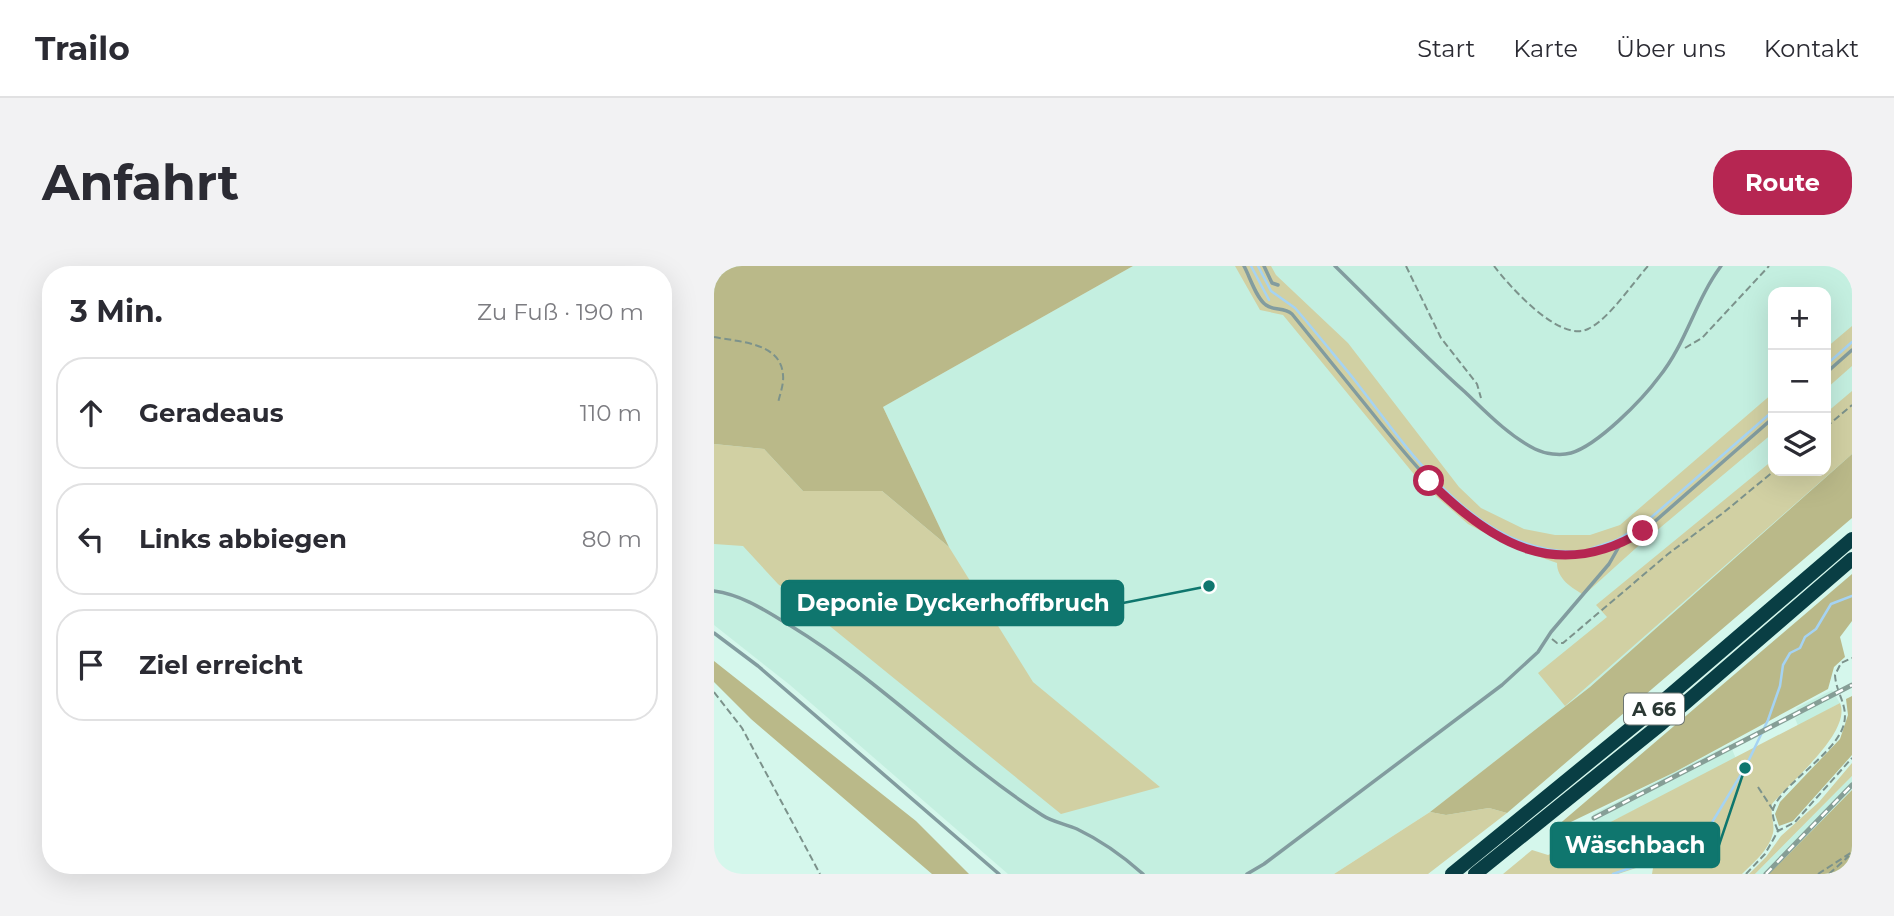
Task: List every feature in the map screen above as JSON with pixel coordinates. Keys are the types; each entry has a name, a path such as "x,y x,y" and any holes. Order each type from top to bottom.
{"highway":[{"name":"A 66","path":"1452,874 1609,747 1852,539"},
{"name":"A 66","path":"1475,874 1661,723 1852,559"}],"lane":[{"path":"1244,266 1264,303 1286,309 1293,314 1404,453 1443,495 1472,519 1513,544 1545,555 1579,556 1621,543 1653,523 1768,422"},
{"path":"1264,266 1272,283 1278,285"},
{"path":"1335,266 1486,412 1522,441 1537,450 1552,454 1570,453 1596,440 1655,383 1674,355 1704,291 1721,266"},
{"path":"1831,369 1852,350"},
{"path":"1247,874 1502,685 1538,652 1551,632 1609,564 1621,543"},
{"path":"714,591 729,593 756,604 824,646 1045,818 1077,830 1104,845 1143,874"},
{"path":"714,633 758,666 999,874"}],"path":[{"path":"1406,266 1441,338 1477,384 1486,412"},
{"path":"1494,266 1505,280 1544,316 1564,330 1576,333 1600,322 1648,266"},
{"path":"1674,355 1702,338 1769,266"},
{"path":"714,337 761,346 779,359 783,376 778,403"},
{"path":"1831,424 1852,405"},
{"path":"1551,632 1557,643 1563,643 1668,554 1768,476"},
{"path":"1773,810 1779,798 1840,734 1846,715 1835,675 1842,663 1852,658"},
{"path":"714,692 742,728 820,874"},
{"path":"1746,874 1765,854 1778,831 1795,822 1852,758"},
{"path":"1758,787 1773,810 1778,831"},
{"path":"1818,874 1852,853"},
{"path":"1829,874 1852,853"}],"shaded area":[{"path":"714,266 1133,266 883,407 949,547 882,491 803,491 764,449 714,444"},
{"path":"1133,266 1852,266 1852,454 1831,473 1831,287 1768,287 1768,476 1827,476 1590,687 1430,812 1334,874 1008,874 790,685 714,625 714,444 948,545 883,407"},
{"path":"1235,266 1271,266 1276,275 1348,343 1459,487 1481,508 1524,529 1555,535 1590,535 1620,525 1768,397 1768,437 1584,595 1562,578 1557,563 1511,547 1468,524 1422,484 1283,315 1260,310"},
{"path":"1852,326 1852,366 1831,385 1831,350 1831,344"},
{"path":"1852,391 1852,454 1831,472 1831,413 1831,409"},
{"path":"714,444 764,449 803,491 882,491 949,547 1033,682 1160,787 1061,814 778,584 743,546 714,544"},
{"path":"1852,454 1852,518 1507,813 1489,808 1446,815 1430,812 1590,687 1827,476 1831,476 1831,473"},
{"path":"1768,464 1768,476 1827,476 1565,706 1538,673 1607,617 1596,605"},
{"path":"1852,574 1852,621 1840,637 1845,657 1834,667 1828,689 1675,772 1550,832"},
{"path":"714,661 916,821 969,874 932,874 751,719 714,682"},
{"path":"1832,690 1840,703 1798,726 1795,718 1800,715 1796,708"},
{"path":"1852,696 1852,755 1793,821 1779,826 1775,814 1780,802 1840,739 1848,715 1846,699"},
{"path":"1840,703 1841,715 1829,742 1772,804 1771,839 1761,855 1742,874 1652,874 1654,862 1618,874 1503,874 1532,850 1548,855 1601,832 1599,828"},
{"path":"1730,744 1736,759 1599,828 1593,814"},
{"path":"1852,763 1852,776 1755,874 1749,874 1781,836 1819,802"},
{"path":"1852,776 1852,790 1769,874 1755,874"},
{"path":"1852,790 1852,874 1769,874"},
{"path":"1489,808 1507,813 1428,874 1334,874 1430,812 1446,815"}],"waterway":[{"path":"1251,266 1269,300"},
{"path":"1258,266 1271,291 1295,308 1398,437 1450,495 1480,519 1511,538 1546,549 1584,551"},
{"path":"1831,361 1852,342"},
{"path":"1590,549 1617,540 1646,522 1771,413"},
{"path":"1613,874 1676,852 1705,834 1745,768 1768,720 1780,686 1783,665 1790,653 1800,648 1805,637 1816,629 1831,604 1852,596"}],"railway":[{"path":"1594,818 1852,685"},
{"path":"1766,874 1852,785"}],"place":[{"name":"Deponie Dyckerhoffbruch","path":"1209,586"},
{"name":"Wäschbach","path":"1745,768"}],"route":[{"path":"1429,481 1485,528 1513,544 1545,555 1568,557 1590,554 1621,543 1643,531"}]}
